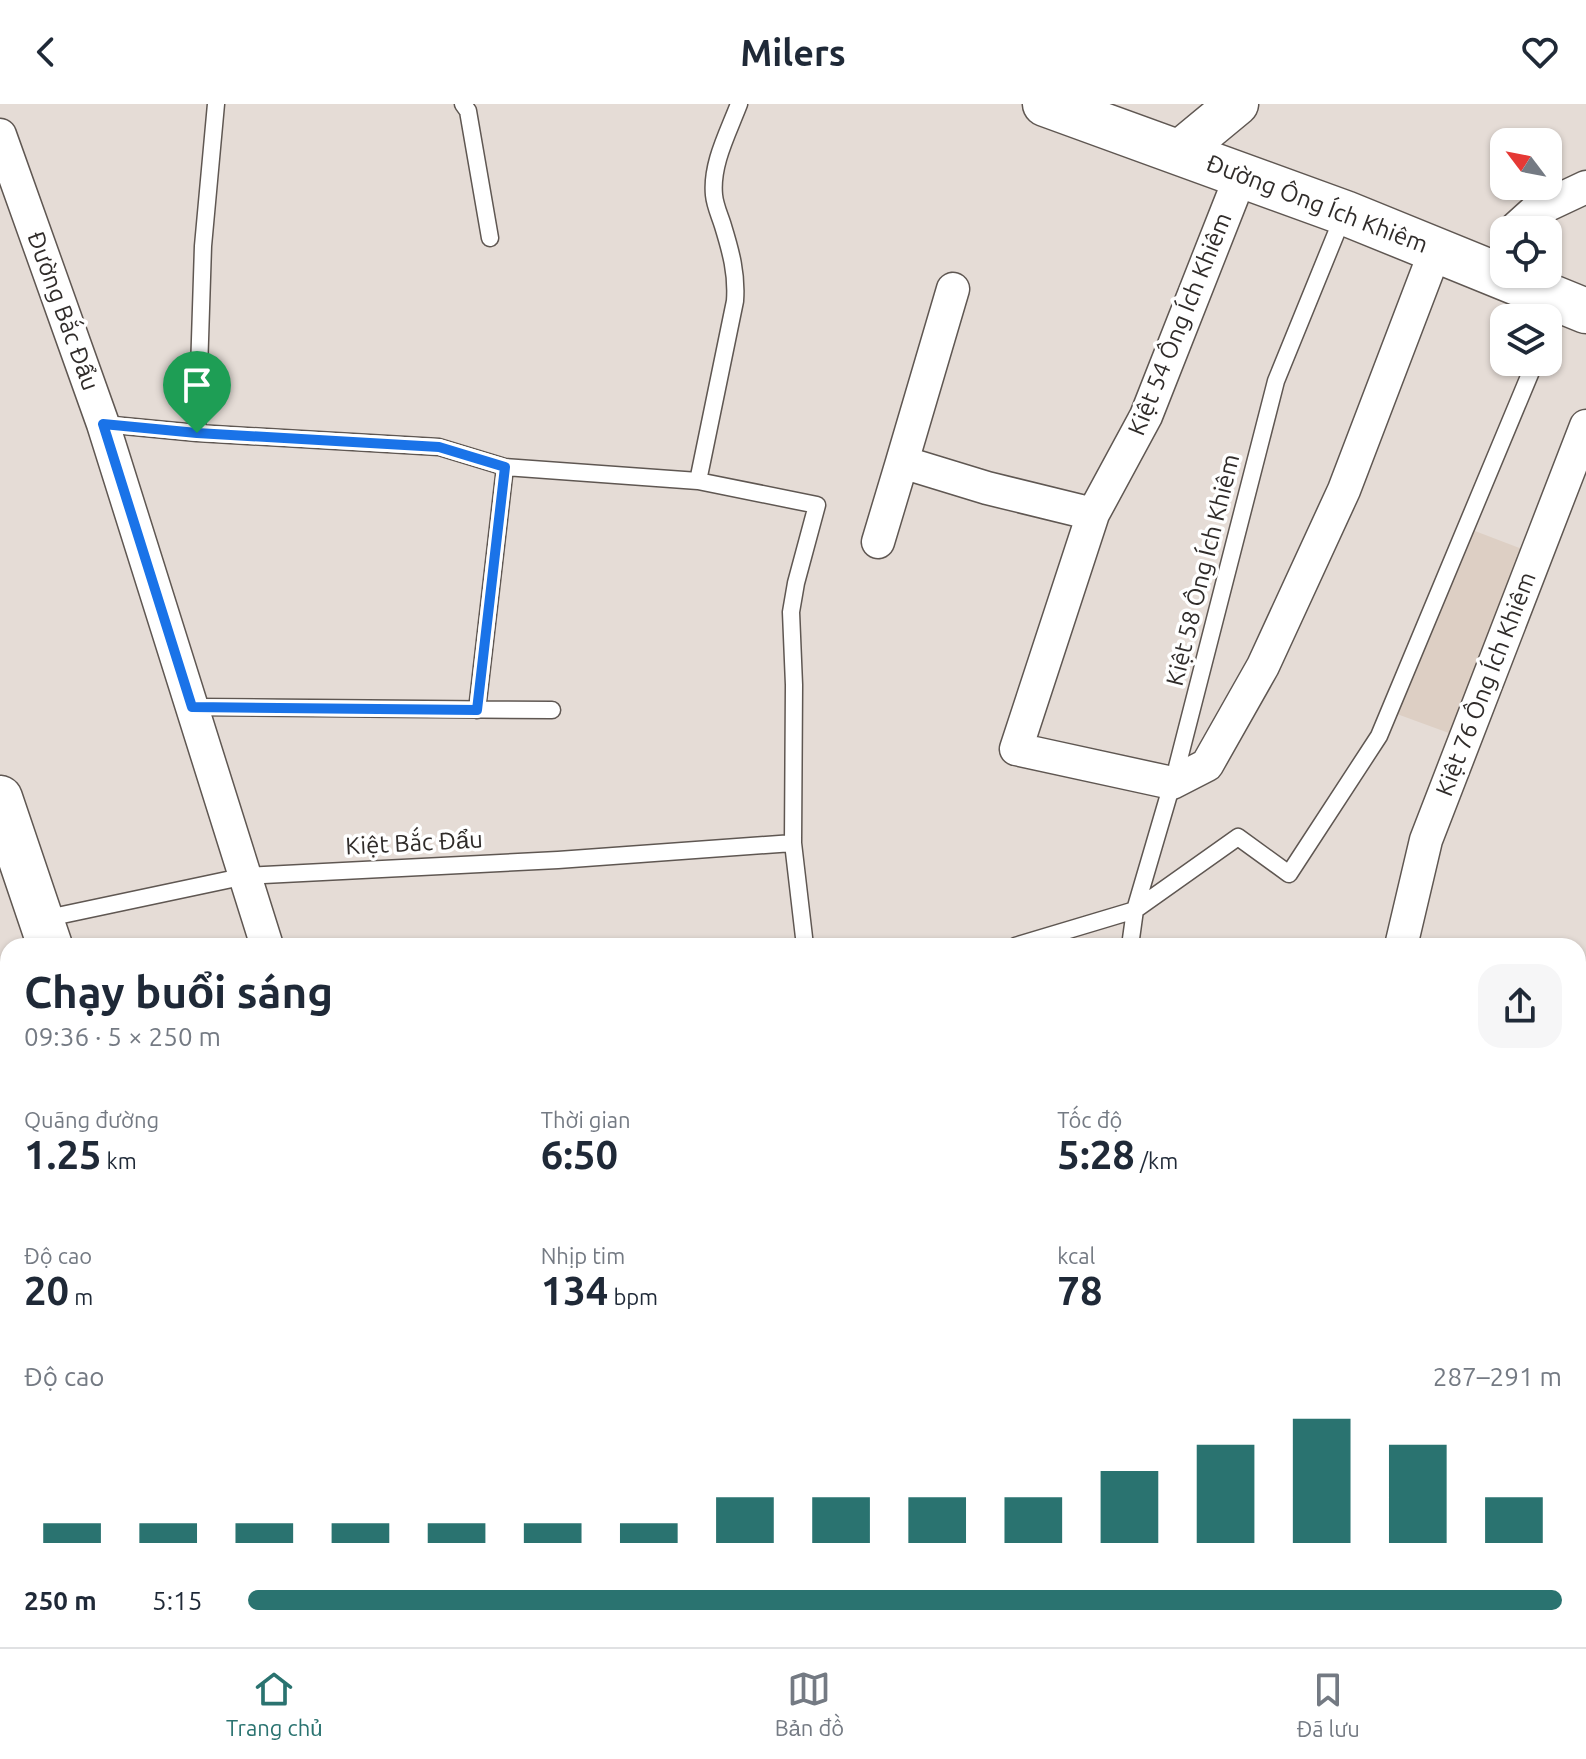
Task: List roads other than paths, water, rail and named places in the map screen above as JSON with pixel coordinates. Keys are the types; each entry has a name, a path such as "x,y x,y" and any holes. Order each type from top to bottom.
{"main road":[{"name":"Đường Ông Ích Khiêm","path":"1045,104 1436,249 1490,258"},
{"name":"Đường Ông Ích Khiêm","path":"1533,288 1565,314"},
{"path":"0,798 46,933"}],"street":[{"path":"1179,152 1237,104"},
{"name":"Đường Bắc Đẩu","path":"0,135 103,424 265,938"},
{"name":"Kiệt 54 Ông Ích Khiêm","path":"1172,783 1016,749 1093,514 1146,416 1241,175"},
{"path":"1529,216 1586,187"},
{"path":"1172,783 1207,765 1263,666 1344,490 1436,249"},
{"path":"878,542 953,289"},
{"name":"Kiệt 76 Ông Ích Khiêm","path":"1403,938 1426,840 1586,426"},
{"path":"902,462 987,488 1093,514"}],"lane":[{"path":"197,433 203,246 216,104"},
{"path":"463,104 468,111 490,238"},
{"path":"698,481 735,301 733,259 714,199 714,183 716,165 739,104"},
{"name":"Kiệt 58 Ông Ích Khiêm","path":"1131,938 1135,910 1172,783 1276,381 1345,213"},
{"path":"1042,938 1135,910 1238,837 1289,874 1379,736 1529,376"},
{"path":"103,424 197,433 439,447 505,467 698,481 817,505 791,612 793,843 804,938"},
{"path":"477,710 505,467"},
{"path":"192,707 552,710"},
{"name":"Kiệt Bắc Đẩu","path":"46,933 246,876 558,860 793,843"}]}
